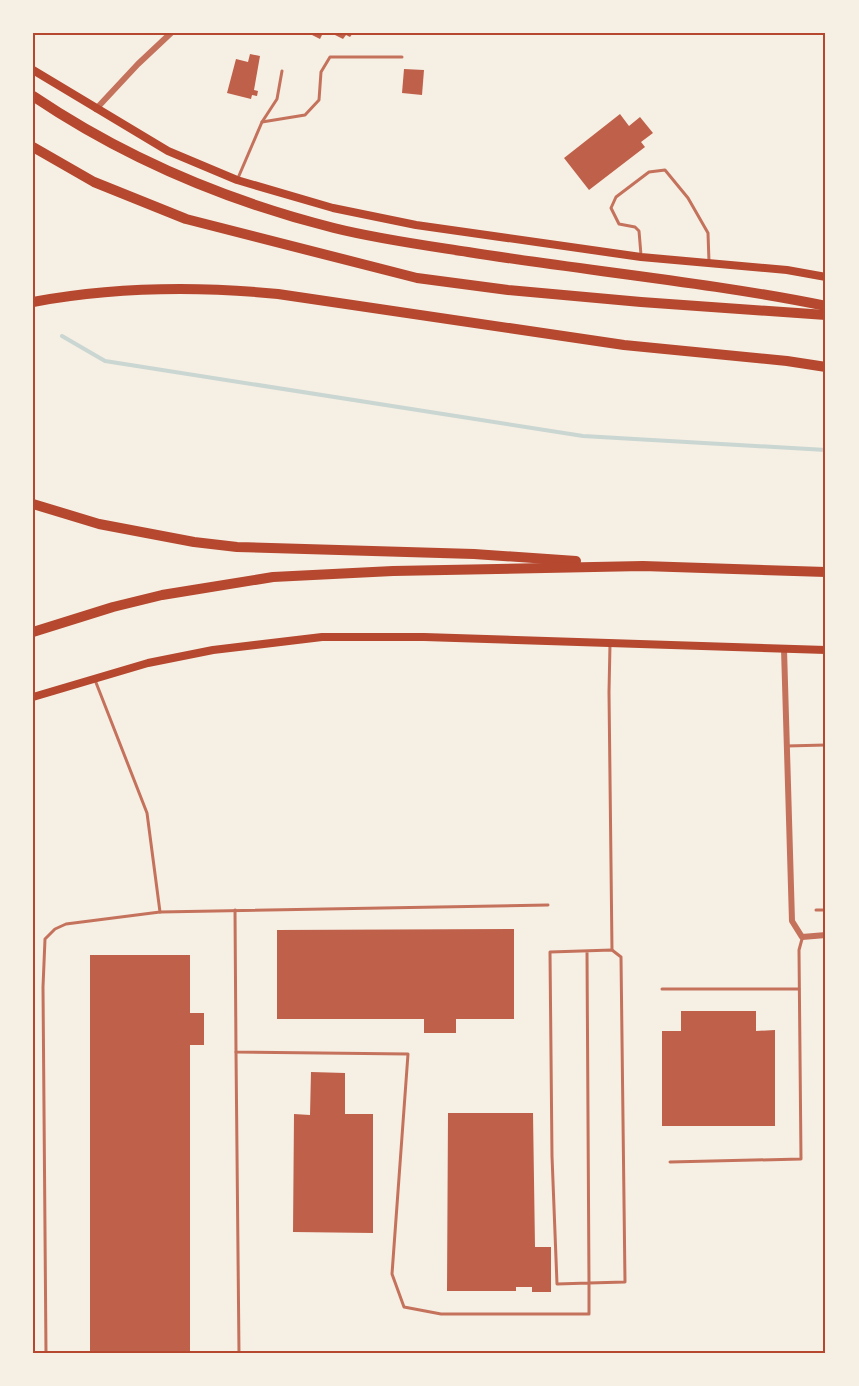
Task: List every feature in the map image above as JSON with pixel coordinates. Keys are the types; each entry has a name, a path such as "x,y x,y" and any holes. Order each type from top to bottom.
{"highway":[{"path":"33,96 67,118 171,172 228,196 325,225 425,246 625,275 722,286 813,309 826,315"},
{"path":"33,147 94,182 186,219 417,278 519,291 813,309 826,306"},
{"path":"33,302 110,291 237,290 278,294 624,345 826,367"},
{"path":"33,504 99,524 150,535 237,547 474,554 643,566 826,572"},
{"path":"33,632 162,595 273,577 393,571 643,566"}],"main road":[{"path":"33,70 168,151 237,180 333,208 416,225 641,256 787,270 826,277"},
{"path":"33,697 148,663 213,650 322,637 370,636 610,642 826,650"}],"street":[{"path":"96,109 171,33"},
{"path":"784,649 792,921 802,937 823,935"}],"lane":[{"path":"262,122 305,115 319,100 321,72 330,57 402,57"},
{"path":"237,180 262,122 277,99 282,71"},
{"path":"641,256 639,231 635,227 619,224 611,208 615,196 649,172 665,170 688,198 708,233 709,264"},
{"path":"610,642 612,950"},
{"path":"94,678 147,813 160,912"},
{"path":"786,746 826,745"},
{"path":"46,1353 43,999 45,939 55,929 66,924 160,912 548,905"},
{"path":"235,910 239,1353"},
{"path":"816,910 826,910"},
{"path":"670,1162 801,1159 799,950 802,937"},
{"path":"612,950 621,957 625,1282 557,1284 552,1156 550,952 587,951 612,950"},
{"path":"236,1052 408,1054 392,1274 404,1307 441,1314 590,1314 587,951"},
{"path":"662,989 799,989"}],"building":[{"path":"308,33 323,33 320,39"},
{"path":"336,33 353,33 350,37 346,35 343,39 335,35"},
{"path":"250,54 260,56 254,90 258,91 257,96 252,95 251,99 227,93 236,59 248,62"},
{"path":"404,69 424,70 422,95 402,93"},
{"path":"620,114 629,126 640,117 653,133 641,142 645,147 589,190 564,158"},
{"path":"514,929 514,1019 456,1019 456,1033 424,1033 424,1019 277,1019 277,930"},
{"path":"90,955 190,955 190,1013 204,1013 204,1045 190,1045 190,1353 90,1353"},
{"path":"681,1011 756,1011 756,1031 775,1030 775,1126 662,1126 662,1031 681,1031"},
{"path":"311,1072 345,1073 345,1114 373,1114 373,1233 293,1232 294,1114 310,1115"},
{"path":"448,1113 533,1113 535,1247 551,1247 551,1292 532,1292 532,1287 516,1287 516,1291 447,1291"}],"waterway":[{"path":"62,336 105,361 583,436 826,450"}]}
